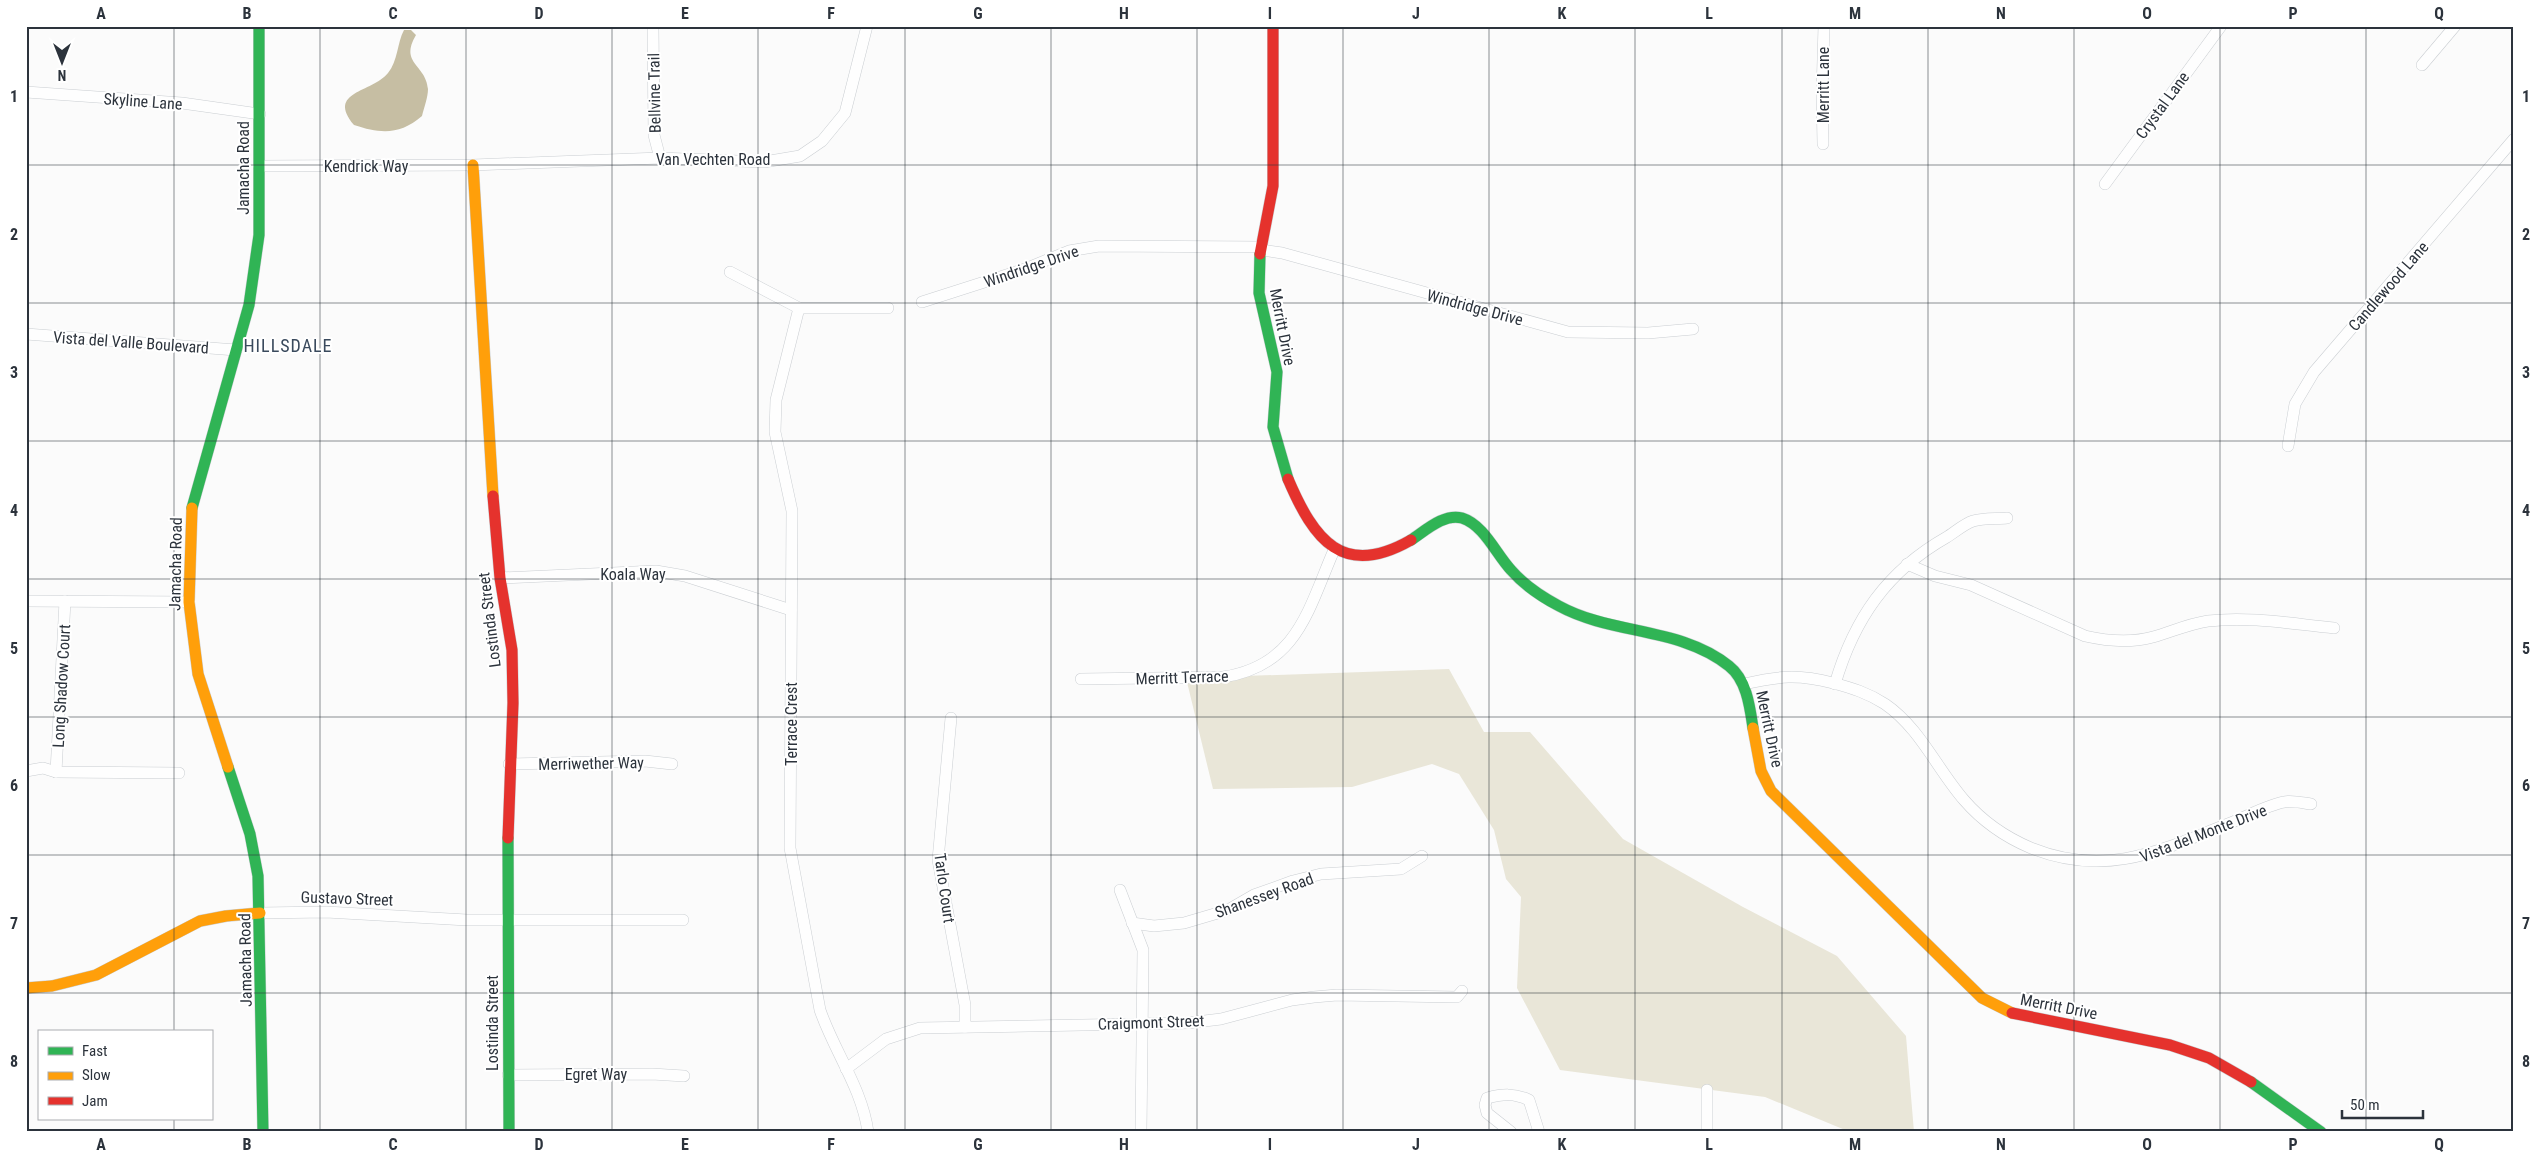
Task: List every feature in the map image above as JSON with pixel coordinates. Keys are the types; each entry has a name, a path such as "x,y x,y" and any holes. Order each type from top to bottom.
{"street":[{"name":"Jamacha Road","path":"259,26 259,236 249,305 192,507 189,602 198,674 250,834 258,876 264,1132"},
{"name":"Bellvine Trail","path":"653,26 654,135 660,158"},
{"name":"Van Vechten Road","path":"473,165 660,158 764,162 800,156 822,141 845,113 867,26"},
{"name":"Merritt Drive","path":"1273,26 1273,188 1258,269 1258,289 1277,367 1274,426 1289,481 1313,531 1334,550 1355,556 1383,554 1400,547 1444,519 1462,518 1471,523 1513,572 1548,600 1564,609 1614,626 1704,649 1722,660 1744,684 1761,773 1771,791 1982,998 2019,1016 2153,1039 2192,1051 2212,1060 2254,1085 2321,1132"},
{"name":"Merritt Lane","path":"1823,144 1824,26"},
{"name":"Crystal Lane","path":"2105,184 2220,26"},
{"path":"2422,65 2455,26"},
{"name":"Skyline Lane","path":"26,92 182,103 260,114"},
{"name":"Candlewood Lane","path":"2288,446 2295,404 2314,372 2514,139"},
{"name":"Kendrick Way","path":"259,166 473,165"},
{"name":"Lostinda Street","path":"473,165 489,439 500,578 512,650 513,703 509,764 507,919 509,1132"},
{"name":"Windridge Drive","path":"922,302 1026,269 1069,251 1099,246 1262,248 1568,332 1648,333 1693,329"},
{"path":"730,272 799,308 888,308"},
{"name":"Terrace Crest","path":"799,308 783,365 776,400 775,432 792,512 790,848 820,1010 828,1033 858,1094 868,1132"},
{"name":"Vista del Valle Boulevard","path":"26,334 236,350"},
{"path":"1835,684 1845,650 1868,607 1907,564 1930,546 1974,521 2007,518"},
{"name":"Merritt Terrace","path":"1080,679 1223,677 1240,675 1257,668 1290,644 1301,626 1334,550"},
{"path":"1907,564 1934,576 1971,585 2085,636 2099,640 2141,640 2183,626 2208,621 2241,620 2334,628"},
{"name":"Koala Way","path":"500,578 656,571 685,576 791,610"},
{"path":"26,601 189,602"},
{"name":"Long Shadow Court","path":"56,772 65,601"},
{"name":"Vista del Monte Drive","path":"1744,684 1774,677 1809,677 1860,690 1894,712 1912,728 1964,800 1990,825 2008,837 2048,854 2099,862 2133,859 2150,855 2285,802 2311,804"},
{"name":"Tarlo Court","path":"951,718 938,860 965,1005 965,1027"},
{"name":"Merriwether Way","path":"509,764 645,761 672,764"},
{"path":"26,771 43,768 56,772 179,773"},
{"name":"Shanessey Road","path":"1132,923 1154,926 1184,923 1228,910 1254,895 1293,881 1321,874 1400,869 1422,856"},
{"path":"1120,890 1143,950 1141,1132"},
{"name":"Gustavo Street","path":"26,988 54,988 90,979 109,971 193,923 209,918 260,913 326,912 467,920 683,920"},
{"name":"Craigmont Street","path":"846,1069 886,1039 902,1032 920,1028 1188,1023 1221,1019 1292,1000 1337,995 1457,997 1462,991"},
{"name":"Egret Way","path":"508,1075 652,1074 684,1076"},
{"path":"1706,1090 1706,1132"},
{"path":"1511,1132 1487,1113 1485,1105 1488,1098 1504,1094 1519,1095 1529,1100 1539,1132"}],"shaded area":[{"path":"404,30 411,30 416,35 410,52 415,64 423,74 428,89 422,116 398,130 373,130 354,125 347,114 345,105 348,99 381,80 388,73 394,63"},
{"path":"1449,669 1484,732 1530,732 1623,839 1743,907 1837,956 1906,1036 1914,1132 1850,1132 1765,1097 1560,1070 1517,988 1521,897 1506,879 1494,830 1459,774 1432,764 1352,787 1213,789 1186,678"}],"traffic: fast":[{"path":"192,508 249,305 259,235 259,26"},
{"path":"1260,254 1259,293 1277,372 1273,427 1288,479"},
{"path":"1411,540 1442,520 1455,517 1462,518 1483,533 1505,563 1522,581 1540,595 1559,606 1601,622 1690,644 1710,653 1729,666 1740,679 1747,695 1753,728"},
{"path":"228,767 250,834 258,876 263,1132"},
{"path":"508,838 509,1132"},
{"path":"2251,1082 2321,1132"}],"traffic: slow":[{"path":"473,165 493,496"},
{"path":"192,508 189,602 198,674 228,767"},
{"path":"1753,728 1761,771 1771,791 1982,998 2012,1013"},
{"path":"26,988 52,986 96,975 200,921 226,916 260,913"}],"traffic: jam":[{"path":"1260,254 1273,186 1273,26"},
{"path":"1288,479 1309,520 1320,535 1334,547 1349,554 1367,556 1387,551 1411,540"},
{"path":"493,496 500,578 512,650 513,703 508,838"},
{"path":"2012,1013 2170,1045 2209,1058 2251,1082"}],"district":[{"name":"HILLSDALE","path":"288,346"}]}
